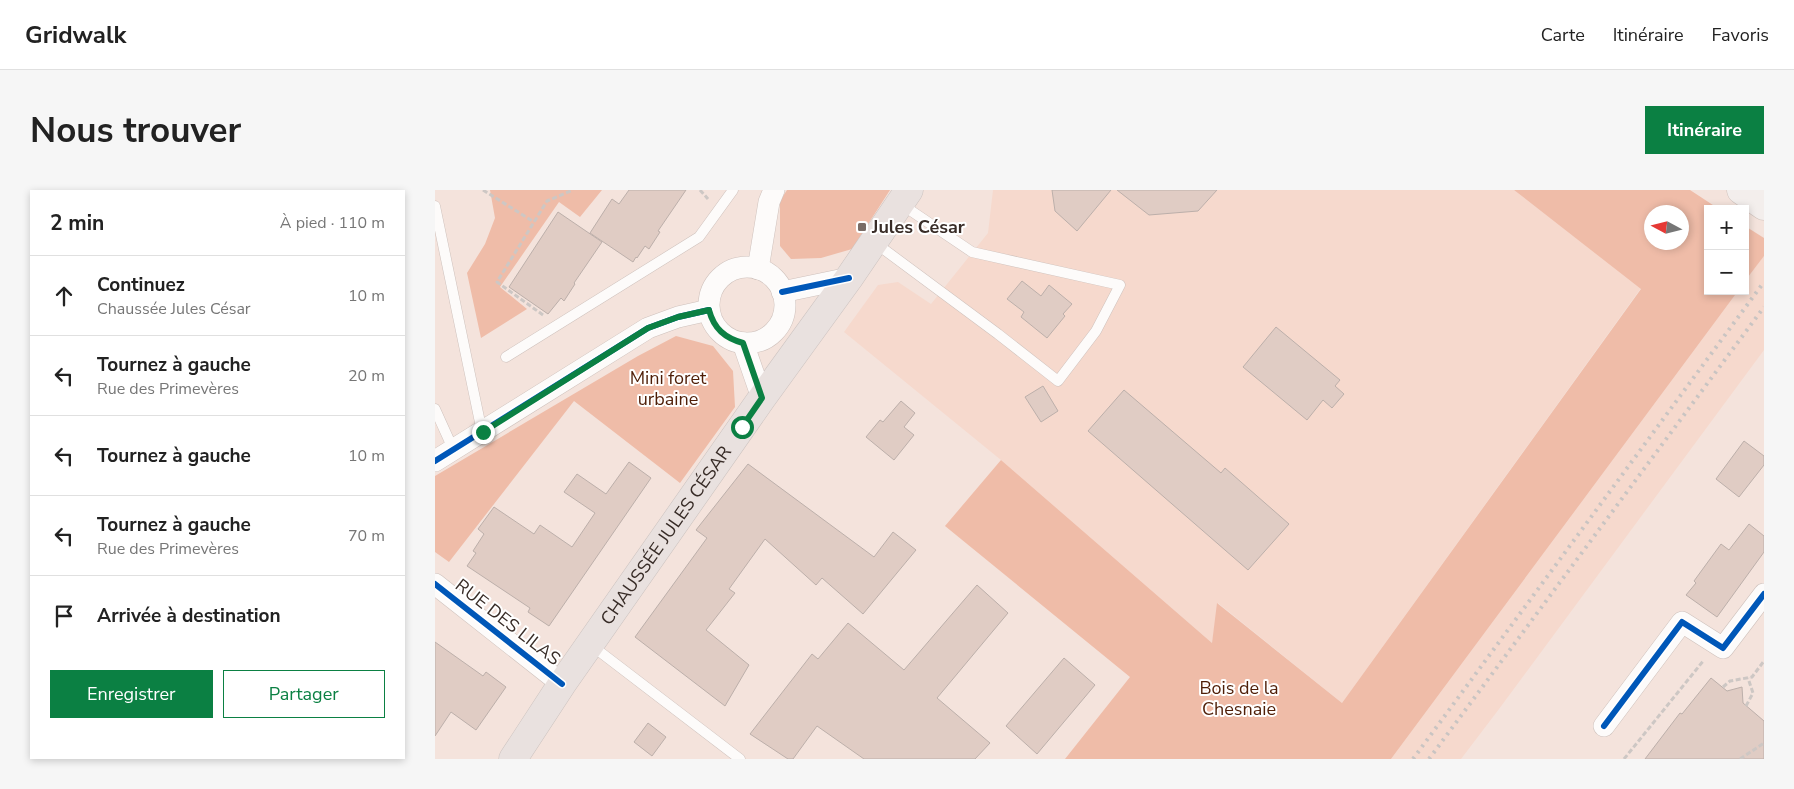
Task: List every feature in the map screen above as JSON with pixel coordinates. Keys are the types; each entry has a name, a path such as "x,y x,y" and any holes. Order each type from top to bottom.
{"main road":[{"path":"1741,190 1764,206"},
{"name":"CHAUSSÉE JULES CÉSAR","path":"513,759 562,684 762,398 849,278 904,196"}],"street":[{"path":"758,269 769,202 775,190"},
{"path":"737,268 758,269 773,278 782,292 785,305 777,328 767,337 756,342 743,343 733,340 721,332 712,320 709,310 709,299 713,288 727,273 737,268"},
{"path":"782,292 849,278"},
{"path":"435,462 648,328 678,317 709,310"},
{"path":"743,343 762,398"},
{"name":"RUE DES LILAS","path":"435,584 562,684"},
{"path":"1604,726 1682,622 1723,648 1764,594"}],"lane":[{"path":"506,357 699,237 733,190"},
{"path":"873,242 998,334 1058,381 1096,331 1120,286 972,252 904,196"},
{"path":"435,206 483,432"},
{"path":"435,409 454,451"},
{"path":"591,645 740,759"}],"path":[{"path":"483,190 534,222"},
{"path":"557,325 497,282 547,201 573,190"},
{"path":"1624,759 1716,644"},
{"path":"1723,687 1729,681 1752,677 1764,661"},
{"path":"1746,706 1753,693 1748,678"},
{"path":"1740,759 1764,743"}],"shaded area":[{"path":"993,190 1514,190 1641,288 1342,703 1218,603 1212,643 1001,460 844,332 878,285 898,282 931,304 988,233"},
{"path":"1764,256 1764,350 1499,709 1461,759 1391,759 1735,295 1749,295 1749,276"}],"green space":[{"path":"490,190 602,190 580,217 559,202 500,287 527,309 481,338 467,273 485,244 495,218"},
{"path":"787,190 890,190 852,249 821,258 791,259 780,246 780,201"},
{"name":"Bois de la Chesnaie","path":"1514,190 1690,190 1713,205 1704,205 1704,295 1735,295 1391,759 1065,759 1130,677 945,526 1001,460 1212,643 1217,603 1342,703 1641,289"},
{"path":"1749,229 1764,238 1764,256 1749,276"},
{"name":"Mini foret urbaine","path":"676,336 713,346 733,371 735,407 680,483 574,401 449,562 435,552 435,476 638,356"}],"building":[{"path":"629,190 686,190 658,231 660,232 649,249 645,246 633,262 590,233 612,199 619,204"},
{"path":"1052,190 1111,190 1077,231 1055,211"},
{"path":"1117,190 1217,190 1198,211 1149,215"},
{"path":"558,212 602,242 564,301 561,298 548,314 509,287"},
{"path":"1022,281 1041,296 1049,285 1072,304 1047,338 1021,317 1024,312 1007,299"},
{"path":"1276,327 1340,380 1335,386 1344,394 1332,408 1323,400 1307,420 1243,367"},
{"path":"1043,386 1058,411 1041,422 1025,397"},
{"path":"1124,390 1221,473 1225,468 1289,524 1248,570 1088,431"},
{"path":"901,401 915,413 904,427 914,435 894,460 866,437 880,420 883,422"},
{"path":"1744,441 1764,456 1764,465 1739,497 1716,479"},
{"path":"629,462 651,478 549,626 528,612 530,608 467,566 476,553 473,551 484,534 478,529 494,507 534,534 540,525 572,547 595,513 564,492 577,474 606,494"},
{"path":"748,464 874,557 893,532 916,550 863,614 822,578 816,585 765,539 729,589 735,593 706,630 749,665 725,706 635,637 707,538 696,530"},
{"path":"1749,524 1764,536 1764,552 1717,617 1686,595 1721,544 1729,550"},
{"path":"977,585 1008,613 937,698 990,743 975,759 864,759 817,726 793,759 788,759 750,734 812,654 818,659 848,623 904,670"},
{"path":"435,642 483,676 486,672 506,687 476,730 451,712 435,736"},
{"path":"1064,658 1095,685 1037,754 1006,726"},
{"path":"1711,678 1727,691 1742,687 1743,703 1764,721 1764,759 1645,759 1680,713 1682,714"},
{"path":"648,723 666,737 652,756 634,742"}],"railway":[{"path":"1413,759 1764,282"},
{"path":"1429,759 1764,307"}],"cycle path":[{"path":"782,292 849,278"},
{"path":"435,461 648,328 678,317 709,310"},
{"path":"435,584 562,684"},
{"path":"1604,726 1682,622 1723,648 1764,594"}],"place":[{"name":"Jules César","path":"862,227"}],"route":[{"path":"483,432 648,328 678,317 709,310 712,320 725,336 743,343 762,398 742,427"}]}
